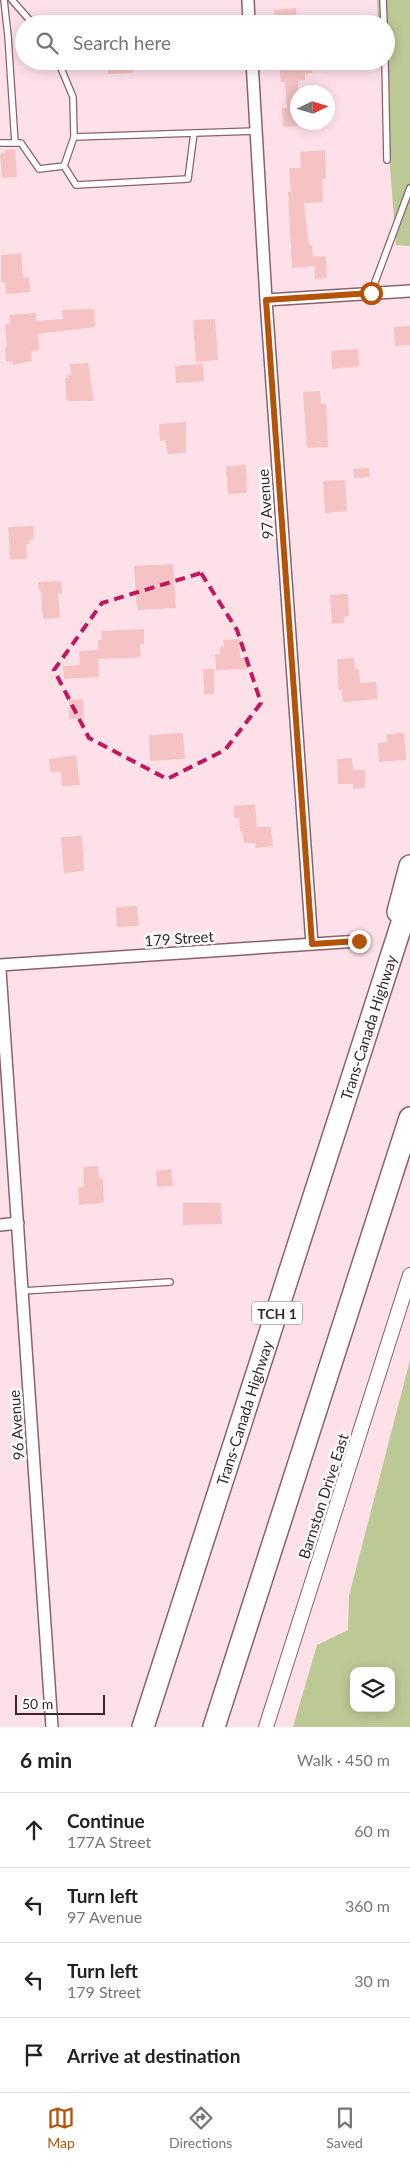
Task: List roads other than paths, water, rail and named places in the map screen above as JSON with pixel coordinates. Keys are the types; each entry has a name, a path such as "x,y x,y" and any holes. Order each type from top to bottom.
{"highway":[{"path":"365,1037 410,866"},
{"name":"Trans-Canada Highway","path":"143,1727 410,898"},
{"path":"214,1727 410,1118"}],"street":[{"path":"248,0 249,15"},
{"name":"97 Avenue","path":"253,70 266,300 312,944"},
{"path":"266,300 410,291"},
{"name":"179 Street","path":"0,965 359,941"},
{"name":"96 Avenue","path":"0,970 5,1109 18,1223 52,1727"},
{"path":"0,1225 18,1223"},
{"name":"Barnston Drive East","path":"266,1727 410,1275"}],"lane":[{"path":"4,0 15,143"},
{"path":"12,0 25,15"},
{"path":"383,0 384,15"},
{"path":"62,70 73,97 74,137 64,166"},
{"path":"385,70 387,160"},
{"path":"74,137 256,131"},
{"path":"64,166 76,185 188,179 194,133"},
{"path":"0,143 20,143 39,169 64,166"},
{"path":"371,293 410,188"},
{"path":"22,1291 170,1282"}]}
